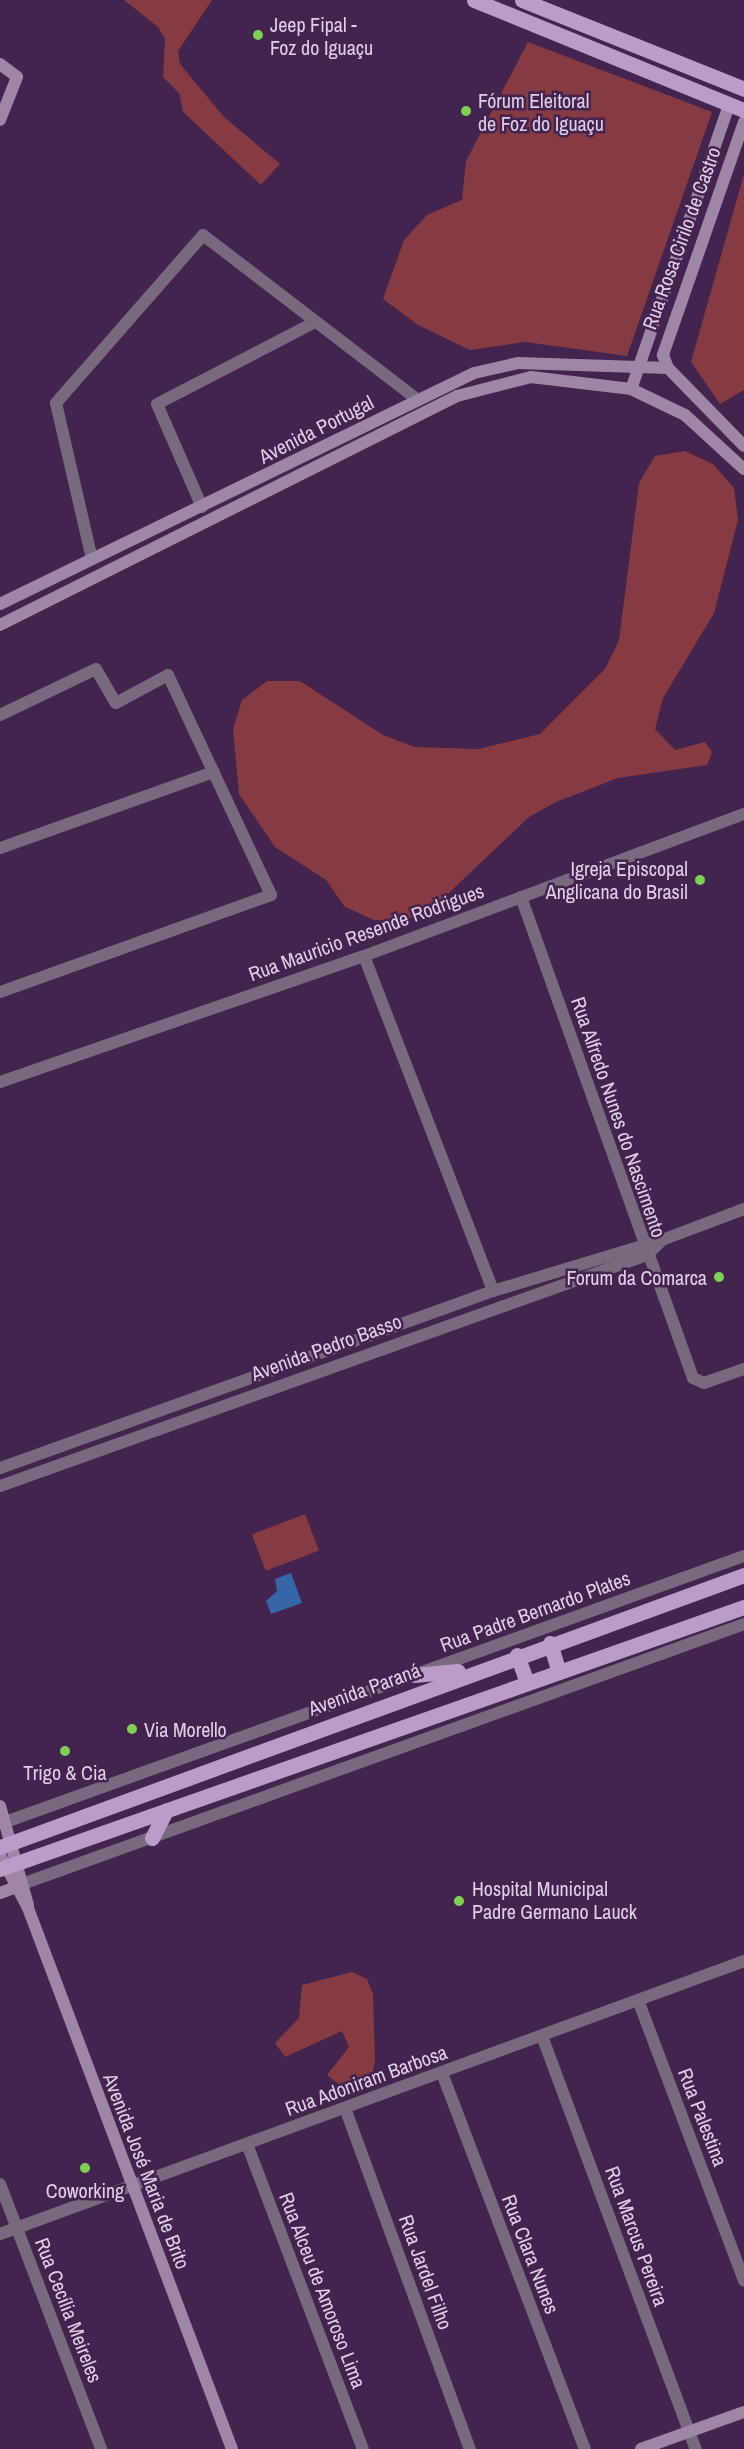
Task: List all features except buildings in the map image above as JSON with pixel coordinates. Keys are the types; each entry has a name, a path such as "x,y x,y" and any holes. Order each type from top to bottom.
{"main road":[{"path":"474,0 744,110"},
{"path":"522,0 744,88"},
{"path":"0,64 14,71 17,79 0,120"},
{"path":"631,389 729,105"},
{"name":"Rua Rosa Cirilo de Castro","path":"668,368 664,343 744,122"},
{"name":"Avenida Portugal","path":"0,604 474,373 518,363 637,369 668,368"},
{"path":"668,368 744,446"},
{"name":"Avenida Portugal","path":"0,625 457,396 531,377 631,389 685,415 743,467"},
{"name":"Avenida Paraná","path":"7,1845 517,1655 744,1575"},
{"path":"2,1864 20,1862 744,1607"},
{"path":"550,1643 560,1672"},
{"path":"517,1655 527,1683"},
{"path":"414,1675 482,1668"},
{"name":"Avenida José Maria de Brito","path":"0,1806 7,1845 20,1862 20,1885"},
{"path":"152,1838 166,1810"},
{"name":"Avenida José Maria de Brito","path":"2,1864 20,1885 231,2449"},
{"path":"0,1893 20,1885"},
{"path":"641,2449 744,2412"}],"street":[{"path":"92,559 56,403 203,235 313,323 418,400"},
{"path":"202,507 158,404 313,323"},
{"path":"0,715 96,669 116,703 168,675 272,895 0,992"},
{"path":"0,848 214,772"},
{"name":"Rua Mauricio Resende Rodrigues","path":"0,1082 364,956 744,814"},
{"name":"Rua Alfredo Nunes do Nascimento","path":"521,897 645,1249 697,1382 744,1369"},
{"path":"364,956 494,1291"},
{"name":"Avenida Pedro Basso","path":"0,1486 645,1249 662,1240 744,1209"},
{"name":"Avenida Pedro Basso","path":"0,1468 494,1291 645,1249"},
{"name":"Rua Padre Bernardo Plates","path":"3,1822 744,1556"},
{"path":"20,1885 744,1624"},
{"name":"Rua Adoniram Barbosa","path":"0,2234 744,1961"},
{"name":"Rua Palestina","path":"638,2000 744,2281"},
{"name":"Rua Marcus Pereira","path":"542,2036 696,2449"},
{"name":"Rua Clara Nunes","path":"442,2073 585,2449"},
{"name":"Rua Jardel Filho","path":"345,2108 470,2449"},
{"name":"Rua Alceu de Amoroso Lima","path":"247,2144 363,2449"},
{"name":"Rua Cecília Meireles","path":"0,2184 101,2449"}],"shaded area":[{"path":"124,0 212,0 178,51 180,64 224,117 280,164 261,185 183,112 179,93 163,77 165,39 158,27"},
{"path":"528,42 712,112 627,356 525,342 470,350 418,325 383,299 404,240 427,215 462,200 466,161"},
{"path":"744,174 744,390 720,404 691,362"},
{"path":"685,451 713,464 734,488 738,520 714,613 663,698 655,729 675,750 705,742 712,752 707,765 618,778 556,802 529,817 434,907 404,921 374,920 345,907 326,880 275,847 239,794 233,729 242,700 267,681 300,681 383,735 415,747 478,749 540,734 605,669 619,640 639,483 655,456"},
{"path":"305,1514 319,1550 266,1571 252,1534"},
{"path":"352,1972 367,1979 373,1994 375,2061 372,2076 358,2086 341,2086 327,2075 349,2047 342,2031 285,2057 275,2043 299,2018 302,1985"}],"water":[{"path":"291,1573 302,1603 271,1614 266,1601 277,1591 275,1579"}],"place":[{"name":"Jeep Fipal - Foz do Iguaçu","path":"258,35"},
{"name":"Fórum Eleitoral de Foz do Iguaçu","path":"466,111"},
{"name":"Igreja Episcopal Anglicana do Brasil","path":"700,880"},
{"name":"Forum da Comarca","path":"719,1277"},
{"name":"Via Morello","path":"132,1729"},
{"name":"Trigo & Cia","path":"65,1751"},
{"name":"Hospital Municipal Padre Germano Lauck","path":"459,1901"},
{"name":"Coworking","path":"85,2168"}]}
